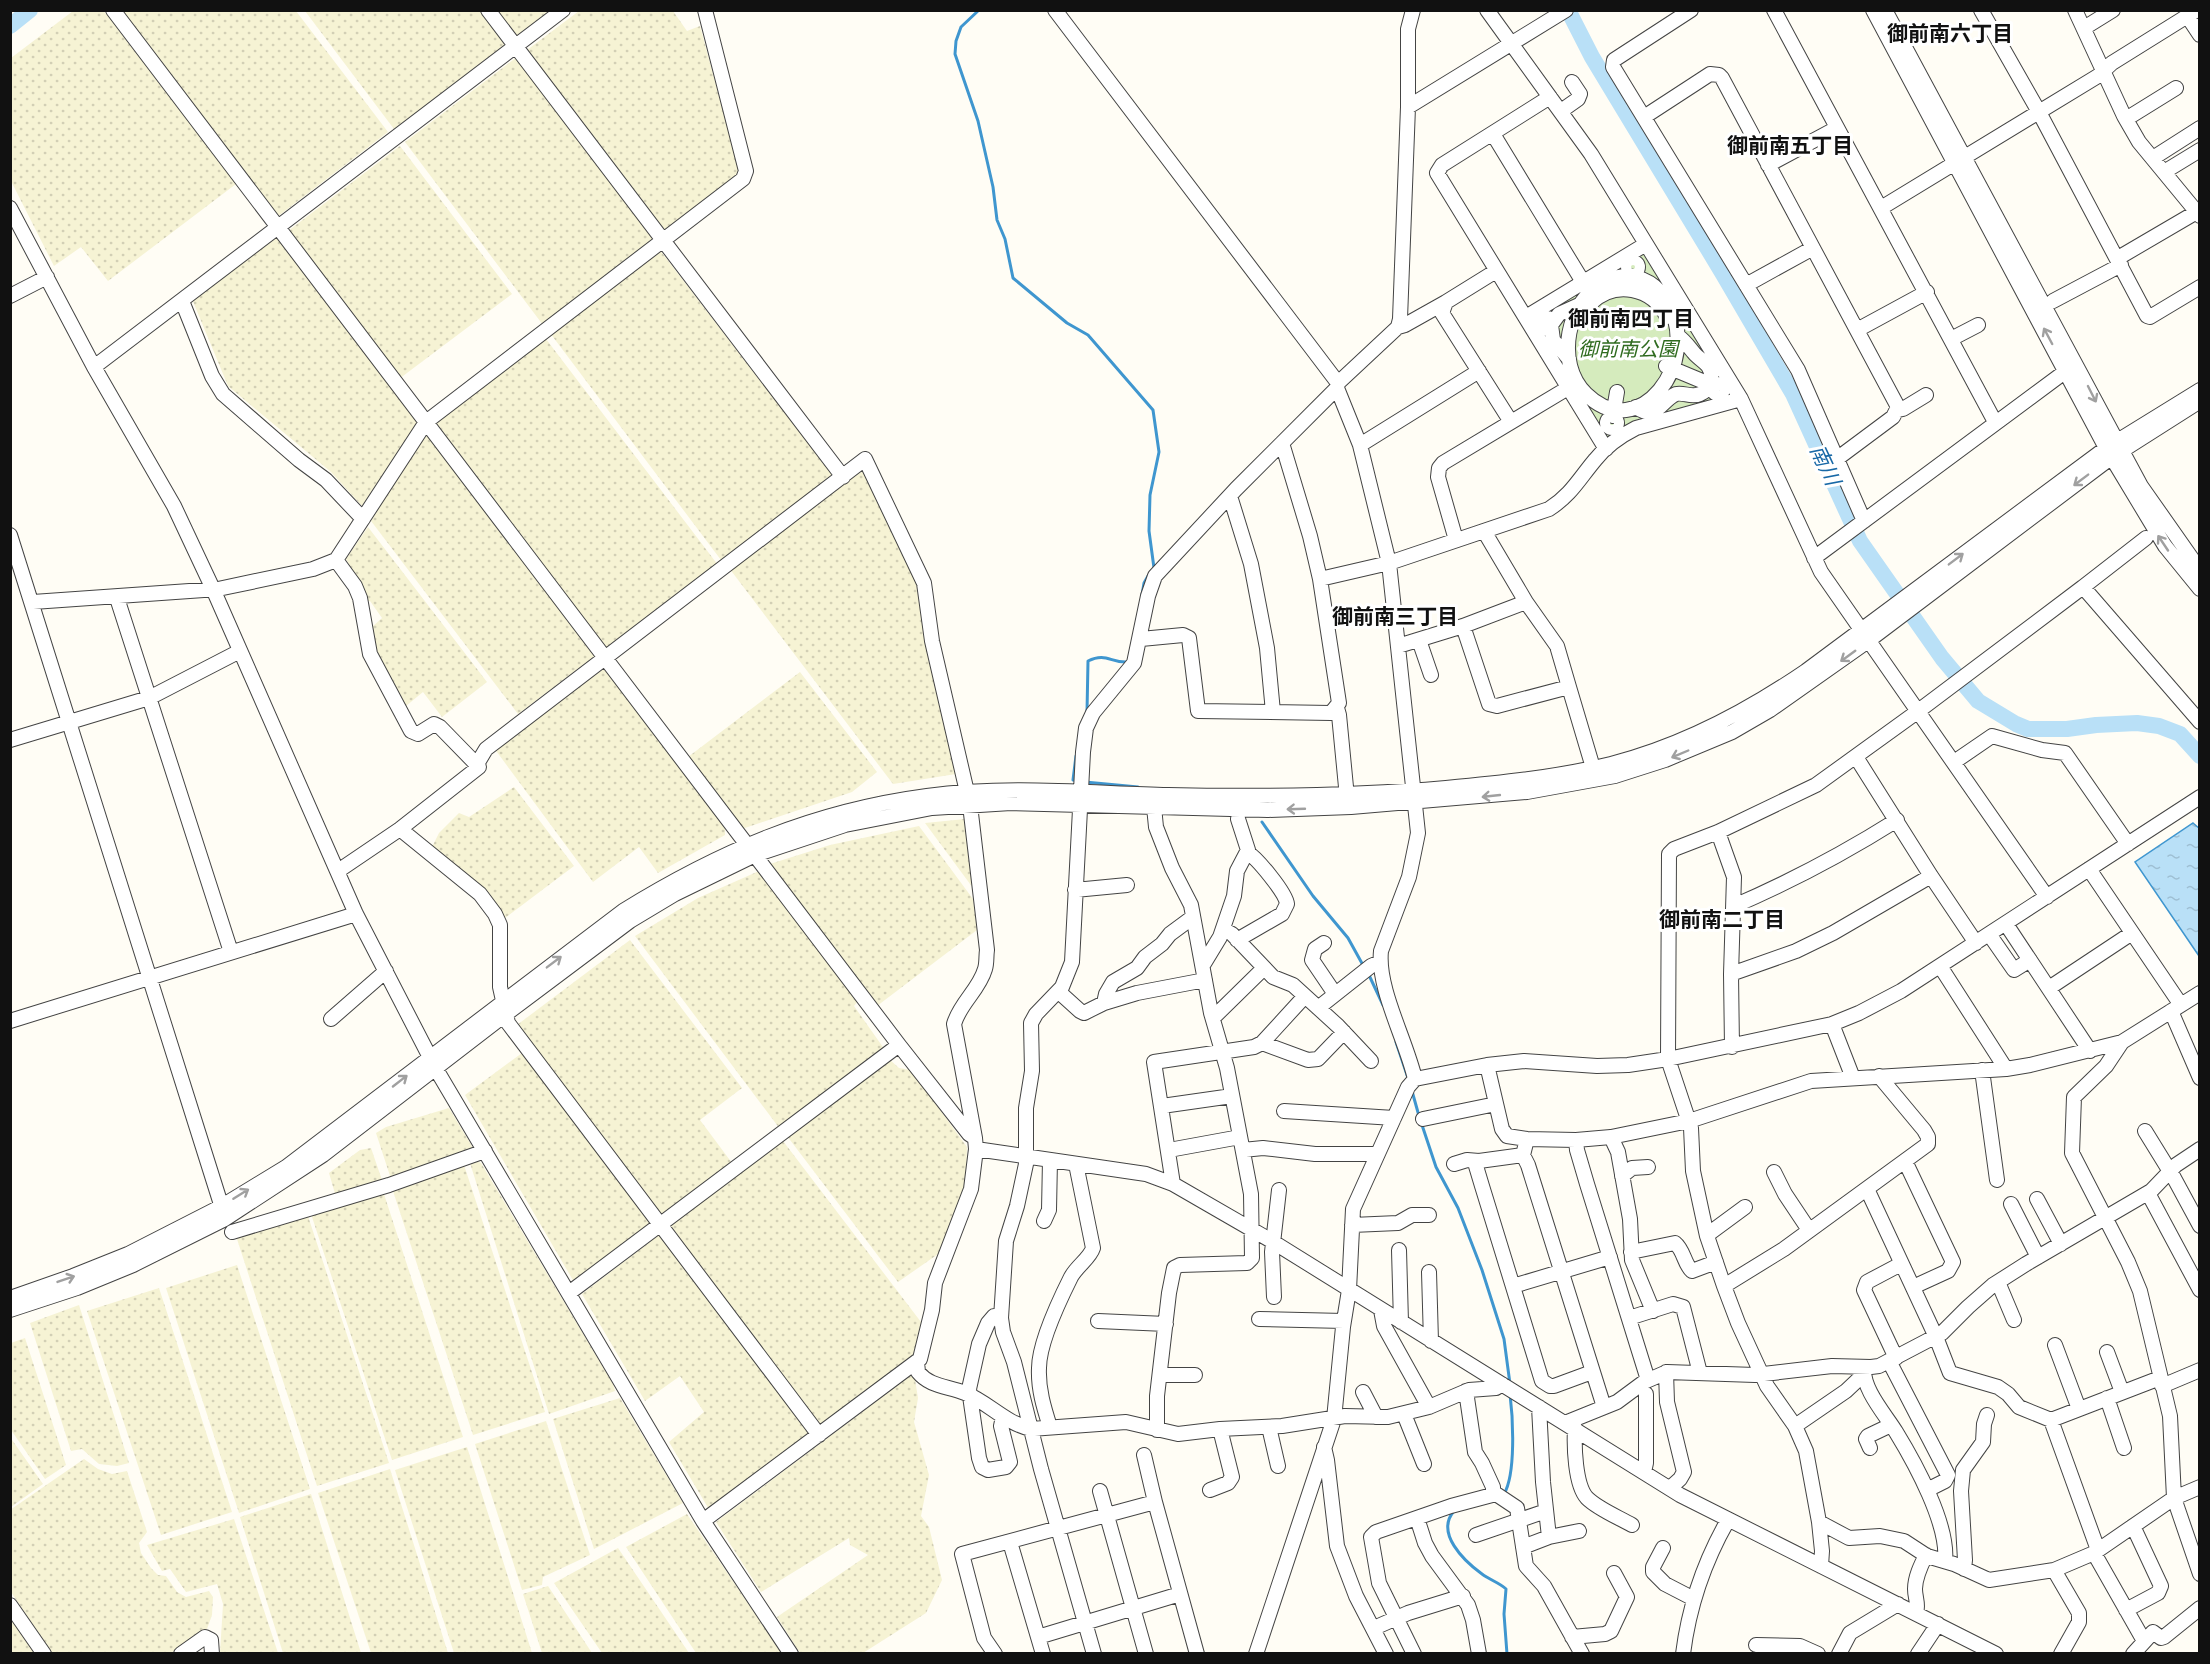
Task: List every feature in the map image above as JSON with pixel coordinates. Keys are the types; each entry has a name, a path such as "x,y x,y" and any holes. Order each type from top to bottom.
{"street":[{"path":"113,10 975,1143 1026,1157 1146,1174 1173,1184 1273,1242 1670,1488 1728,1520 1996,1653"},
{"path":"488,10 843,477"},
{"path":"94,367 563,10"},
{"path":"33,602 117,598 213,589 313,569 336,560 426,422 741,181 746,171 705,10"},
{"path":"1055,10 1338,385 1360,445 1389,563 1418,833 1409,877 1381,951 1380,962 1385,989 1409,1054 1415,1079"},
{"path":"1398,327 1408,107 1408,29 1413,10"},
{"path":"1487,10 1591,154 1633,269 1648,296 1660,306 1673,333 1677,358 1669,367 1668,380 1657,393 1611,424"},
{"path":"1774,10 1995,422"},
{"path":"1873,10 2076,363 2114,449 2199,570"},
{"path":"1885,10 2066,371 2114,449 2165,546 2199,589"},
{"path":"1981,10 2039,112 2147,316 2150,317 2199,286"},
{"path":"2053,301 2198,212 2139,142 2126,120 2075,10"},
{"path":"2084,28 2113,10"},
{"path":"1408,107 1562,13"},
{"path":"1682,13 1614,60 1613,67 1798,370 1864,521"},
{"path":"1881,208 2104,71 2112,63 2185,15 2199,35"},
{"path":"1644,117 1710,74 1719,75 1814,248 1898,410"},
{"path":"1561,111 1578,99 1580,94 1572,82"},
{"path":"2126,120 2176,88"},
{"path":"1550,97 1442,165 1437,173 1606,449"},
{"path":"1767,165 1837,128"},
{"path":"2153,158 2199,128"},
{"path":"1493,134 1583,282"},
{"path":"2164,172 2199,150"},
{"path":"10,207 94,367 174,506 213,589 356,914 433,1063 703,1521 791,1653"},
{"path":"1746,285 1814,248"},
{"path":"1569,359 1555,344 1544,322 1581,304 1606,280 1633,269"},
{"path":"1611,424 1599,417 1592,409 1590,398 1578,383 1569,359 1568,339 1587,307 1611,291 1633,269"},
{"path":"1633,269 1693,322 1740,399 1814,558 1864,636 2047,897"},
{"path":"1526,317 1583,282 1633,269 1662,279"},
{"path":"1094,1653 1014,1362 1003,1332 1001,1316 1006,1241 1017,1206 1026,1157 1026,1108 1032,1071 1031,1023 1036,1014 1059,992 1072,962 1083,752 1089,722 1134,663 1152,581 1230,496 1398,327 1406,325 1497,271"},
{"path":"10,296 47,277"},
{"path":"1857,330 1927,292"},
{"path":"182,302 212,376 223,394 299,460 326,480 363,519"},
{"path":"1446,302 1442,313 1511,422"},
{"path":"1579,320 1581,304"},
{"path":"1673,333 1693,322"},
{"path":"1951,339 1978,325"},
{"path":"1673,333 1708,367 1719,389"},
{"path":"1669,367 1719,389"},
{"path":"1360,445 1479,371"},
{"path":"1814,558 2066,371"},
{"path":"1456,540 1438,477 1439,468 1443,463 1568,388"},
{"path":"1636,407 1645,411 1656,410 1674,395 1699,394 1719,389"},
{"path":"1893,614 1909,594 2199,390"},
{"path":"1611,424 1617,392"},
{"path":"1838,458 1893,417 1898,410 1926,395"},
{"path":"1320,579 1389,563 1540,512 1556,505 1572,491 1594,461 1614,441 1636,428 1740,399"},
{"path":"10,1310 77,1288 133,1265 223,1213 433,1063 623,911 669,882 751,849 887,815 968,799 1029,803 1081,799 1414,797 1527,792 1614,776 1665,760 1732,732 1770,710 1893,614 1923,599 2114,449 2199,401"},
{"path":"1282,443 1310,536 1320,579 1339,703 1337,708 1346,787"},
{"path":"477,764 486,749 865,459 924,583 932,641 968,799 987,950 985,969 980,980 957,1012 954,1024 976,1160 967,1204 955,1227 935,1283 931,1317 922,1354 917,1362 703,1521"},
{"path":"1230,496 1253,575 1267,648 1273,712"},
{"path":"1484,531 1526,602 1557,646 1591,761"},
{"path":"10,535 33,602 223,1213"},
{"path":"1821,1566 1819,1522 1806,1451 1795,1426 1771,1393 1761,1374 1724,1286 1707,1235 1693,1171 1689,1121 1668,1059 1668,856 1674,849 1718,832 1816,785 1917,712 2146,538"},
{"path":"336,560 355,586 370,654 411,731 418,734 434,723 479,768 400,829 338,871"},
{"path":"2083,587 2199,722"},
{"path":"117,598 231,952"},
{"path":"1398,646 1463,626 1526,602"},
{"path":"1463,626 1489,704 1497,706 1569,687"},
{"path":"1141,639 1183,634 1190,638 1198,711 1331,713 1337,708"},
{"path":"1419,640 1431,675"},
{"path":"10,740 149,698 240,651"},
{"path":"1954,762 1992,736 2042,750 2065,753 2128,844"},
{"path":"1856,757 1976,943"},
{"path":"1081,799 1154,807 1268,810 1414,797"},
{"path":"1256,1653 1334,1419 1349,1290 1355,1202 1408,1087 1415,1079 1487,1065 1524,1061 1597,1066 1628,1065 1732,1047 1832,1024 1882,1002 2006,924 2199,797"},
{"path":"1154,807 1156,827 1172,868 1191,905 1213,1018 1223,1052 1251,1194 1252,1258 1248,1263 1180,1265 1174,1268 1155,1411 1157,1430"},
{"path":"1203,965 1222,928 1237,884 1237,871 1247,852 1247,843 1238,819"},
{"path":"1734,906 1806,873 1897,820"},
{"path":"400,829 480,894 495,914 500,925 501,987 508,1023 819,1435"},
{"path":"1718,832 1733,873 1732,1047"},
{"path":"1237,940 1282,914 1287,904 1285,896 1254,857 1247,852"},
{"path":"2089,869 2132,933 2176,1008 2199,1078"},
{"path":"1731,974 1796,951 1833,933 1931,876"},
{"path":"1074,890 1126,885"},
{"path":"10,1022 356,914"},
{"path":"1104,1003 1113,982 1137,968 1144,957 1193,917"},
{"path":"2006,924 2090,1050"},
{"path":"1222,928 1273,977 1293,985 1344,1032 1371,1061"},
{"path":"2049,988 2132,933"},
{"path":"1989,934 2013,970 2030,960"},
{"path":"1324,943 1315,949 1311,960 1335,994"},
{"path":"1317,1008 1371,966 1380,962"},
{"path":"1940,966 2006,1068"},
{"path":"1213,1018 1264,968"},
{"path":"331,1020 386,971"},
{"path":"1059,992 1082,1012 1104,1003 1155,989 1205,980"},
{"path":"1487,1065 1503,1132 1510,1137 1576,1140 1611,1137 1689,1121 1811,1081 2006,1068 2090,1050 2122,1042 2199,993"},
{"path":"1173,1184 1154,1062 1254,1047 1262,1043 1305,996"},
{"path":"1832,1024 1853,1077"},
{"path":"1262,1043 1311,1060 1318,1059 1344,1032"},
{"path":"2122,1042 2109,1063 2076,1094 2073,1103 2072,1153 2140,1291 2171,1421 2174,1498 2194,1539 2199,1574"},
{"path":"569,1293 899,1045"},
{"path":"1982,1070 1997,1180"},
{"path":"1724,1286 1784,1249 1928,1144 1928,1137 1917,1121 1879,1076"},
{"path":"1162,1106 1232,1096"},
{"path":"1423,1119 1496,1104"},
{"path":"1284,1112 1394,1118"},
{"path":"2145,1131 2169,1172 2194,1203 2199,1226"},
{"path":"1611,1137 1618,1152 1630,1219 1630,1252 1636,1276 1653,1311"},
{"path":"1527,1139 1523,1155 1604,1407"},
{"path":"1576,1140 1577,1150 1648,1380"},
{"path":"1169,1150 1241,1143 1316,1154 1376,1154"},
{"path":"1570,1426 1617,1402 1648,1380 1666,1372 1761,1374 1842,1365 1864,1370 1875,1367 1936,1337 1998,1282 2148,1193 2169,1172 2199,1149"},
{"path":"232,1233 389,1185 485,1152"},
{"path":"1454,1164 1467,1160 1479,1161 1523,1155"},
{"path":"1044,1221 1049,1210 1050,1160"},
{"path":"1479,1161 1476,1166 1542,1381 1554,1386 1592,1372"},
{"path":"1905,1161 1953,1262 1948,1270 1912,1287"},
{"path":"1050,1427 1040,1388 1040,1356 1064,1292 1076,1269 1093,1248 1076,1164"},
{"path":"1622,1176 1632,1168 1648,1167"},
{"path":"1774,1172 1785,1194 1809,1230"},
{"path":"1867,1189 1951,1374 1998,1387 2008,1394 2019,1407 2051,1419 2122,1392 2199,1370"},
{"path":"1274,1297 1273,1242 1279,1190"},
{"path":"2148,1193 2199,1290"},
{"path":"2037,1199 2061,1244"},
{"path":"2011,1203 2038,1257"},
{"path":"1707,1235 1745,1207"},
{"path":"10,1298 73,1276 223,1213"},
{"path":"1352,1225 1398,1224 1412,1215 1429,1215"},
{"path":"1630,1252 1675,1243 1679,1246 1688,1268 1692,1271 1716,1262"},
{"path":"1399,1250 1401,1322"},
{"path":"1513,1286 1610,1257"},
{"path":"1901,1264 1867,1282 1864,1290 1893,1359 1948,1475 1945,1481 1926,1490"},
{"path":"1429,1272 1431,1341"},
{"path":"1998,1282 2014,1320"},
{"path":"1629,1318 1673,1304 1683,1307 1700,1373"},
{"path":"1381,1310 1384,1326 1429,1407"},
{"path":"1001,1316 994,1316 989,1320 979,1344 969,1389 981,1464 988,1470 1006,1467 1010,1464 1001,1426 1002,1416"},
{"path":"1259,1319 1344,1321"},
{"path":"1098,1321 1166,1324"},
{"path":"2055,1345 2079,1409"},
{"path":"2106,1352 2122,1392"},
{"path":"917,1362 918,1372 929,1382 969,1395 1019,1426 1031,1429 1126,1422 1178,1434 1269,1427 1345,1416 1388,1417 1429,1407 1466,1392 1496,1388 1502,1384"},
{"path":"1864,1370 1880,1410 1891,1425 1926,1490 1940,1523 1946,1551 1945,1561"},
{"path":"1795,1426 1846,1391 1864,1370"},
{"path":"1666,1372 1667,1402 1684,1472 1670,1488"},
{"path":"1160,1375 1195,1375"},
{"path":"1363,1392 1376,1417"},
{"path":"1466,1392 1475,1452 1493,1487 1493,1495"},
{"path":"1644,1472 1646,1394"},
{"path":"2107,1398 2124,1448"},
{"path":"1539,1407 1549,1537"},
{"path":"1404,1414 1424,1464"},
{"path":"1964,1569 1961,1491 1963,1470 1983,1442 1987,1415"},
{"path":"2051,1419 2096,1552 2144,1641"},
{"path":"1870,1448 1866,1438 1891,1425"},
{"path":"1570,1426 1583,1493 1590,1500 1632,1525"},
{"path":"1269,1427 1278,1466"},
{"path":"1210,1490 1227,1483 1232,1477 1220,1429"},
{"path":"1324,1447 1328,1460 1337,1546 1356,1596 1386,1653"},
{"path":"1144,1455 1194,1653"},
{"path":"1819,1522 1849,1538 1880,1536 1904,1541 1926,1555 1989,1580 2054,1570 2096,1552 2174,1498 2199,1486"},
{"path":"1100,1491 1146,1653"},
{"path":"1414,1653 1379,1583 1370,1538 1376,1532 1416,1518 1493,1495 1500,1496 1515,1505 1526,1566 1544,1586 1582,1653"},
{"path":"995,1653 984,1638 962,1554 1155,1502"},
{"path":"1476,1535 1546,1511"},
{"path":"1416,1518 1432,1556 1463,1596 1471,1611 1479,1653"},
{"path":"1683,1653 1694,1599 1713,1546 1728,1520"},
{"path":"2126,1610 2158,1593 2161,1586 2133,1526"},
{"path":"1523,1547 1549,1537 1579,1532"},
{"path":"1010,1542 1043,1653"},
{"path":"1663,1548 1653,1567 1653,1572 1665,1584 1694,1599"},
{"path":"1916,1613 1918,1605 1915,1587 1926,1555"},
{"path":"2054,1570 2079,1613 2079,1622 2061,1653"},
{"path":"1572,1637 1605,1634 1613,1630 1627,1599 1614,1572"},
{"path":"1038,1637 1180,1594"},
{"path":"1374,1628 1397,1617 1463,1596"},
{"path":"10,1605 44,1653"},
{"path":"1839,1653 1850,1633 1898,1605"},
{"path":"2133,1653 2153,1632 2161,1638 2164,1637 2199,1608"},
{"path":"1918,1653 1938,1624"},
{"path":"181,1653 205,1637 211,1640 212,1653"},
{"path":"1756,1645 1800,1646 1818,1653"}],"shaded area":[{"path":"73,11 104,11 236,184 108,281 81,247 54,266 11,181 11,58"},
{"path":"120,11 296,11 388,132 277,217"},
{"path":"305,11 481,11 506,44 394,129"},
{"path":"495,11 552,11 516,38"},
{"path":"579,11 673,11 687,31 700,26 740,174 665,233 527,50"},
{"path":"517,57 655,240 543,325 405,142"},
{"path":"400,146 512,294 399,379 288,231"},
{"path":"278,237 418,421 362,506 331,472 228,386 192,299"},
{"path":"659,249 834,477 721,560 550,333"},
{"path":"546,339 718,565 607,650 434,421"},
{"path":"426,431 595,656 518,714 371,521"},
{"path":"865,470 920,588 934,682 956,774 893,784 729,568 844,482"},
{"path":"368,527 487,682 442,717 423,692 406,706 374,650 371,628 382,618 370,601 364,601 364,590 346,559"},
{"path":"602,666 725,826 725,835 658,873 639,847 593,882 494,748"},
{"path":"800,672 877,772 852,792 742,829 688,757"},
{"path":"514,787 574,866 505,918 489,893 430,851 439,833 459,813 469,817"},
{"path":"965,819 973,888 925,823"},
{"path":"919,826 973,899 977,930 877,1006 770,864 830,845"},
{"path":"759,871 858,1001 854,1006 885,1050 780,1129 635,936 698,898"},
{"path":"630,940 742,1088 700,1120 732,1163 662,1217 517,1025"},
{"path":"522,1053 651,1225 574,1282 465,1095"},
{"path":"889,1059 899,1068 911,1070 967,1147 966,1181 941,1252 898,1282 787,1136"},
{"path":"449,1108 476,1153 392,1182 376,1133 386,1127"},
{"path":"783,1141 921,1322 912,1360 821,1427 670,1225"},
{"path":"371,1148 383,1183 336,1197 329,1173 360,1150"},
{"path":"477,1161 481,1163 613,1384 615,1391 549,1414 470,1163"},
{"path":"464,1165 545,1412 473,1435 392,1188"},
{"path":"383,1191 463,1437 392,1460 311,1214"},
{"path":"307,1213 389,1463 317,1486 236,1236"},
{"path":"659,1235 812,1435 710,1511 669,1442 704,1412 680,1376 645,1401 582,1294"},
{"path":"237,1265 310,1489 239,1513 166,1288"},
{"path":"159,1288 232,1512 161,1535 87,1311"},
{"path":"79,1305 129,1463 117,1466 99,1464 82,1449 71,1451 30,1323"},
{"path":"25,1338 66,1465 45,1479 11,1430 11,1343"},
{"path":"914,1373 918,1398 914,1422 929,1475 921,1516 929,1527 942,1580 926,1613 863,1653 800,1653 777,1617 868,1555 850,1545 849,1538 761,1592 716,1522"},
{"path":"620,1398 683,1503 594,1549 553,1419"},
{"path":"546,1421 590,1555 543,1577 542,1585 522,1590 475,1444"},
{"path":"10,1437 43,1484 11,1507 10,1507"},
{"path":"467,1447 532,1653 454,1653 395,1470"},
{"path":"84,1459 98,1469 112,1474 127,1471 147,1532 139,1543 141,1553 151,1568 158,1575 166,1576 177,1592 186,1597 209,1591 213,1597 212,1615 207,1629 171,1653 52,1653 11,1592 10,1510"},
{"path":"390,1469 448,1653 371,1653 318,1493"},
{"path":"311,1494 361,1653 283,1653 240,1517"},
{"path":"687,1514 782,1653 696,1653 626,1547"},
{"path":"234,1519 278,1653 220,1653 223,1604 217,1584 186,1592 170,1569 162,1571 147,1545"},
{"path":"618,1548 689,1653 602,1653 554,1583"},
{"path":"548,1586 592,1653 542,1653 523,1594"},
{"path":"11,1610 39,1653 11,1653"}],"green space":[{"name":"御前南公園","path":"1645,250 1730,394 1643,420 1610,437 1605,436 1534,321 1537,316"}],"water":[{"path":"2193,823 2200,829 2199,956 2135,862"}],"waterway":[{"path":"10,26 30,10"},
{"path":"979,10 961,27 956,41 955,54 978,121 993,187 997,220 1005,239 1013,278 1067,323 1088,335 1153,410 1159,452 1150,495 1149,531 1154,568"},
{"name":"南川","path":"1568,10 1592,57 1793,394 1860,541 1942,658 1978,701 2028,729 2067,729 2137,723 2159,726 2180,734 2200,756"},
{"path":"1142,595 1148,576"},
{"path":"1087,712 1088,661 1104,658 1127,662"},
{"path":"1076,756 1073,780 1078,781"},
{"path":"1085,782 1138,787"},
{"path":"1262,822 1313,896 1348,938 1364,967"},
{"path":"1368,973 1383,1005"},
{"path":"1396,1042 1408,1078"},
{"path":"1412,1091 1419,1116"},
{"path":"1421,1122 1436,1167 1458,1208 1482,1270 1504,1339 1510,1384"},
{"path":"1504,1494 1508,1485 1512,1460 1513,1431 1510,1394"},
{"path":"1454,1511 1449,1519 1448,1528 1454,1546 1475,1568 1506,1589 1504,1614 1507,1654"}],"district":[{"name":"御前南六丁目","path":"1950,34"},
{"name":"御前南五丁目","path":"1790,146"},
{"name":"御前南四丁目","path":"1631,319"},
{"name":"御前南三丁目","path":"1395,617"},
{"name":"御前南二丁目","path":"1722,920"}]}
